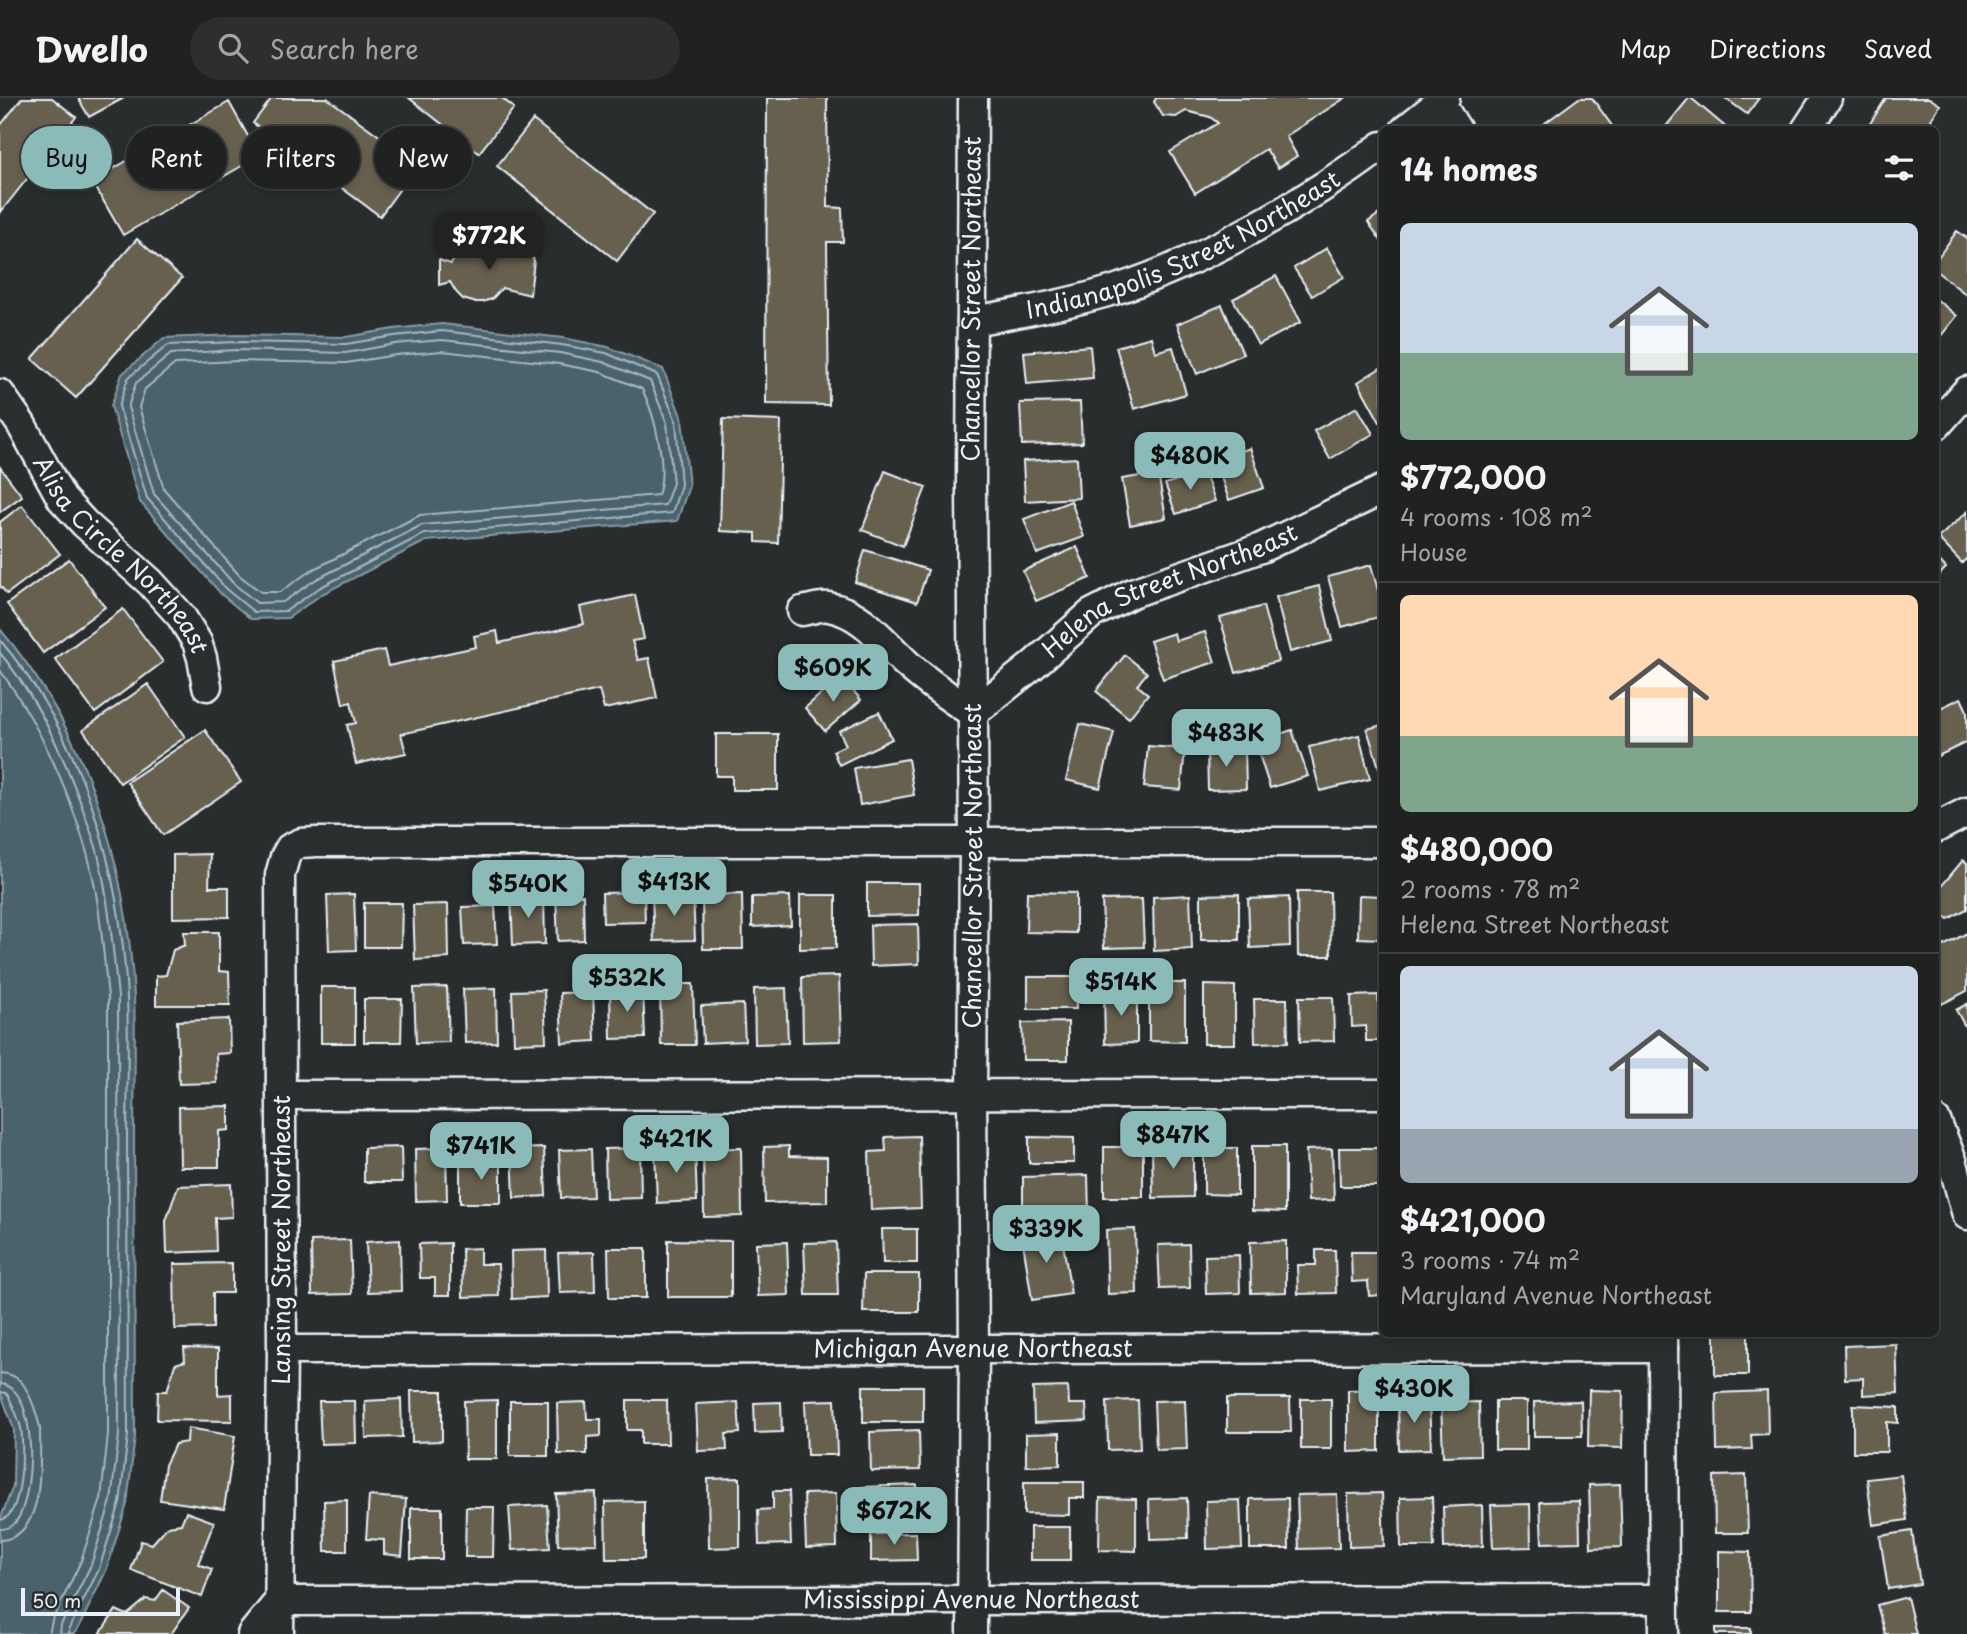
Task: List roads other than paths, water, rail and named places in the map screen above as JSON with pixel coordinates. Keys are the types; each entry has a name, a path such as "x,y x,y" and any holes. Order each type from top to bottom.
{"street":[{"name":"Chancellor Street Northeast","path":"972,1634 973,98"},
{"path":"1809,126 1827,98"},
{"path":"1410,126 1443,101 1455,126"},
{"name":"Indianapolis Street Northeast","path":"972,321 1062,304 1115,289 1178,266 1302,199 1379,148"},
{"path":"1939,423 1967,391"},
{"name":"Alisa Circle Northeast","path":"0,394 21,424 62,499 85,524 150,582 181,616 197,642 207,686"},
{"name":"Helena Street Northeast","path":"972,713 1032,666 1091,614 1132,593 1261,548 1379,491"},
{"path":"802,611 827,606 855,616 937,689 972,713"},
{"path":"1939,826 1967,812"},
{"name":"Lansing Street Northeast","path":"279,1634 282,1349 281,875 290,848 302,843 316,842 974,842"},
{"path":"974,842 1379,842"},
{"path":"282,1095 1379,1094"},
{"path":"1939,1128 1952,1160 1967,1215"},
{"path":"1663,1341 1664,1634"},
{"name":"Michigan Avenue Northeast","path":"282,1349 974,1348 1663,1341"},
{"name":"Mississippi Avenue Northeast","path":"279,1601 1664,1599"},
{"path":"252,1634 279,1601"}],"water":[{"path":"442,324 563,338 608,347 663,369 682,419 689,486 677,521 426,541 322,594 288,618 251,619 222,595 140,502 111,406 122,374 164,338 236,335 346,337"},
{"path":"0,629 57,711 79,755 97,801 122,897 134,996 135,1436 127,1504 106,1571 74,1634 0,1634 0,1520 13,1486 14,1429 0,1391"}]}
